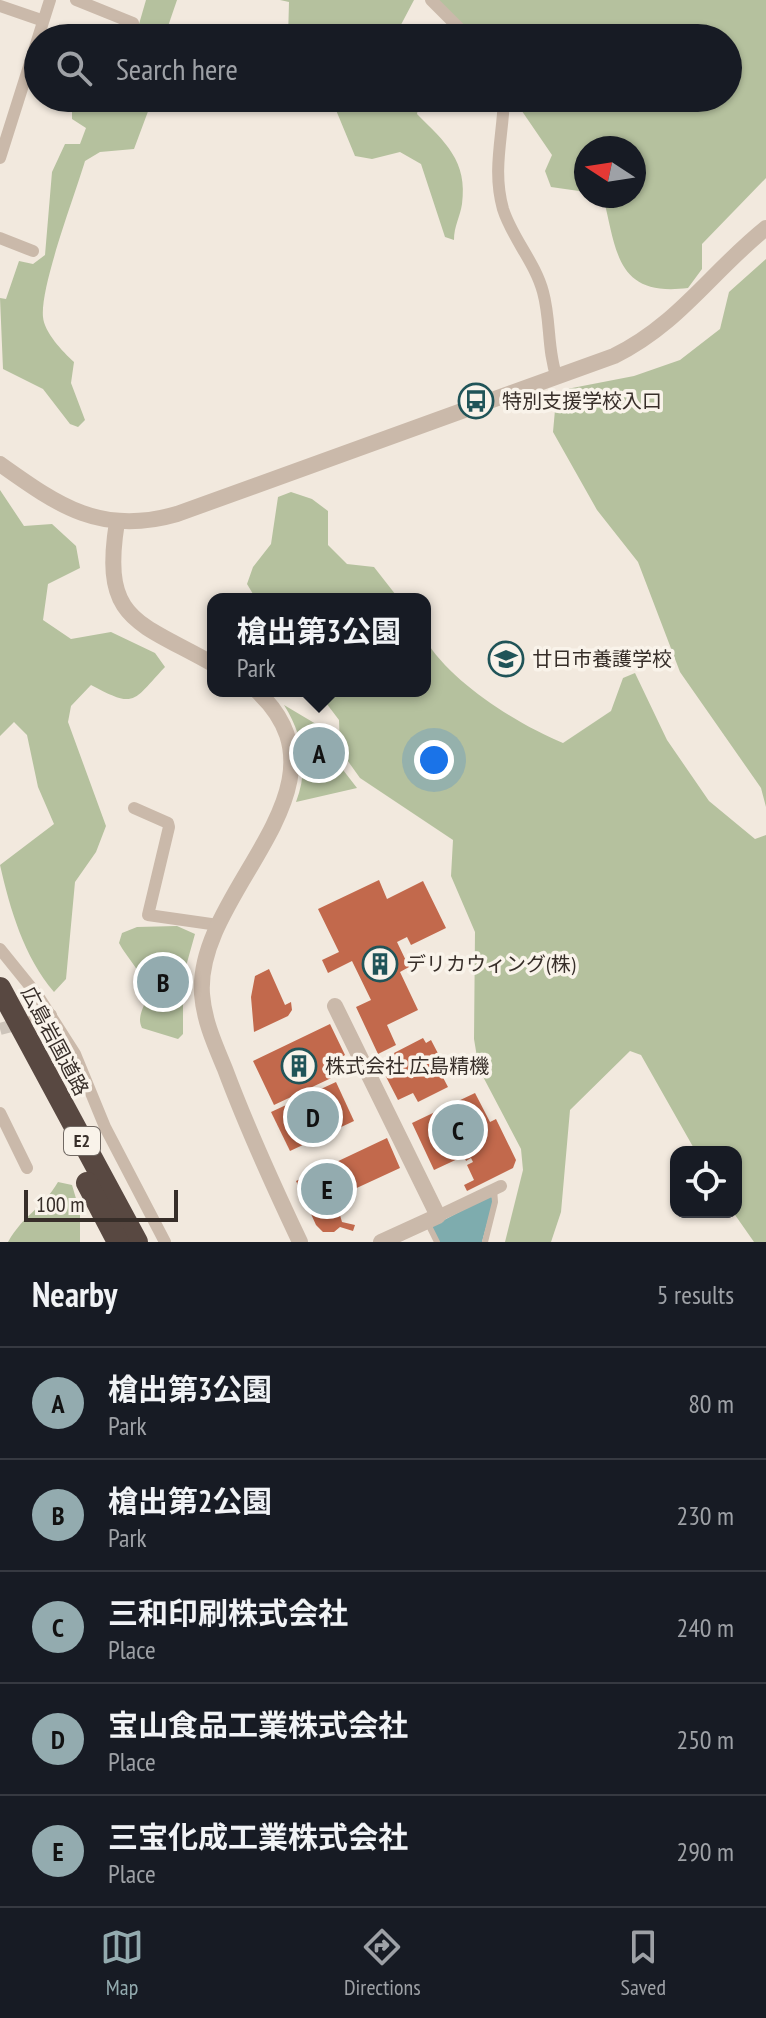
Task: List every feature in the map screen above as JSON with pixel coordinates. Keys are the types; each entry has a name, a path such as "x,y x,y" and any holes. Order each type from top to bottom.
{"highway":[{"name":"広島岩国道路","path":"0,988 137,1242"},
{"name":"広島岩国道路","path":"0,1020 118,1242"}],"street":[{"path":"40,24 50,0"},
{"path":"76,0 105,5 133,23"},
{"path":"431,0 455,24"},
{"path":"0,6 41,20"},
{"path":"0,158 4,130 24,87"},
{"path":"502,112 496,163 500,196 507,219 543,293 550,353 557,378"},
{"path":"0,464 67,509 117,522 150,521 177,514 614,356 666,326 766,228"},
{"path":"1,240 33,251"},
{"path":"117,522 112,580 130,616 207,661"},
{"path":"261,697 286,732 292,767 290,785 276,821 218,925 202,973 205,1016 238,1106 300,1242"},
{"path":"134,808 168,823 169,827 148,915 218,925"},
{"path":"0,949 51,1015 75,1054 105,1127 165,1242"},
{"path":"335,1006 432,1218"},
{"path":"33,1020 51,1015"},
{"path":"0,1113 27,1168"},
{"path":"381,1242 498,1188"}],"lane":[{"path":"485,1242 498,1188"},
{"path":"432,1218 437,1242"}],"green space":[{"path":"146,0 177,0 169,24 139,24"},
{"path":"280,0 414,0 401,24 288,24 289,2"},
{"path":"434,0 766,0 766,178 702,244 702,269 688,288 664,289 633,278 624,266 617,252 606,208 646,208 646,136 574,136 574,190 551,187 545,171 552,155 523,112 742,112 742,24 461,24"},
{"path":"72,112 148,112 134,149 100,152 85,161 47,284 44,323 74,362 71,383 85,420 78,427 70,424 43,389 3,369 0,298 6,299 19,261 33,264 45,255 52,172 65,144 80,144 86,128 72,119"},
{"path":"337,112 417,112 445,143 458,164 463,189 454,240 445,237 421,164 400,152 372,159 355,156"},
{"path":"766,259 766,807 761,788 680,672 638,562 597,510 553,432 556,399 567,389 634,376 680,360 720,329 729,292"},
{"path":"0,490 24,526 52,524 76,546 80,568 48,584 43,620 71,639 111,632 155,653 165,667 132,698 117,697 91,685 71,706 68,722 106,826 96,852 75,882 66,979 54,992 26,948 0,865 54,824 38,787 27,735 14,722 0,736"},
{"path":"291,492 312,499 328,511 328,545 347,564 374,567 394,593 252,593 247,584 253,567 271,544 278,497"},
{"path":"431,648 451,671 486,700 563,743 611,711 623,678 635,673 667,740 709,801 755,839 766,835 766,1242 754,1242 737,1218 742,1218 742,1146 693,1146 641,1055 630,1051 570,1110 561,1212 551,1242 505,1242 523,1170 521,1149 479,1069 474,1039 475,932 451,876 453,840 360,778 340,750 339,720 322,697 431,697"},
{"path":"284,705 321,727 340,766 357,788 296,802 302,777 302,752 296,728"},
{"path":"177,926 195,934 183,977 183,1034 178,1039 142,1028 140,1018 146,995 144,984 119,943 122,933 137,927"},
{"path":"58,1182 72,1185 80,1212 80,1242 8,1242 46,1199"}],"water":[{"path":"491,1195 493,1202 482,1242 438,1242 431,1227"}],"building":[{"name":"デリカウィング(株)","path":"379,880 387,899 423,881 446,928 411,945 407,937 397,942 409,967 400,972 418,1010 387,1025 396,1045 378,1054 356,1007 371,1000 352,961 328,973 322,960 339,952 318,909"},
{"path":"269,969 285,1005 291,1002 292,1010 288,1016 254,1032 251,997 255,976"},
{"name":"株式会社 広島精機","path":"330,1024 345,1055 338,1059 344,1072 274,1105 253,1061"},
{"path":"423,1038 426,1043 431,1040 443,1063 437,1066 448,1087 418,1102 413,1093 398,1100 382,1069 397,1061 394,1053"},
{"path":"336,1082 354,1121 290,1151 271,1112"},
{"path":"475,1093 490,1122 496,1119 516,1160 513,1168 467,1191 464,1185 474,1180 467,1165 473,1162 471,1158 466,1161 464,1156 434,1170 412,1123"},
{"path":"387,1138 400,1168 335,1198 342,1222 355,1225 353,1231 340,1227 334,1232 323,1232 316,1225 296,1181"}],"tunnel":[{"path":"0,1029 22,1023"}],"place":[{"name":"特別支援学校入口","path":"476,401"},
{"name":"廿日市養護学校","path":"506,659"},
{"name":"槍出第3公園","path":"319,753"},
{"name":"デリカウィング(株)","path":"380,964"},
{"name":"槍出第2公園","path":"163,982"},
{"name":"株式会社 広島精機","path":"299,1066"},
{"name":"宝山食品工業株式会社","path":"313,1117"},
{"name":"三和印刷株式会社","path":"458,1130"},
{"name":"三宝化成工業株式会社","path":"327,1189"}]}
